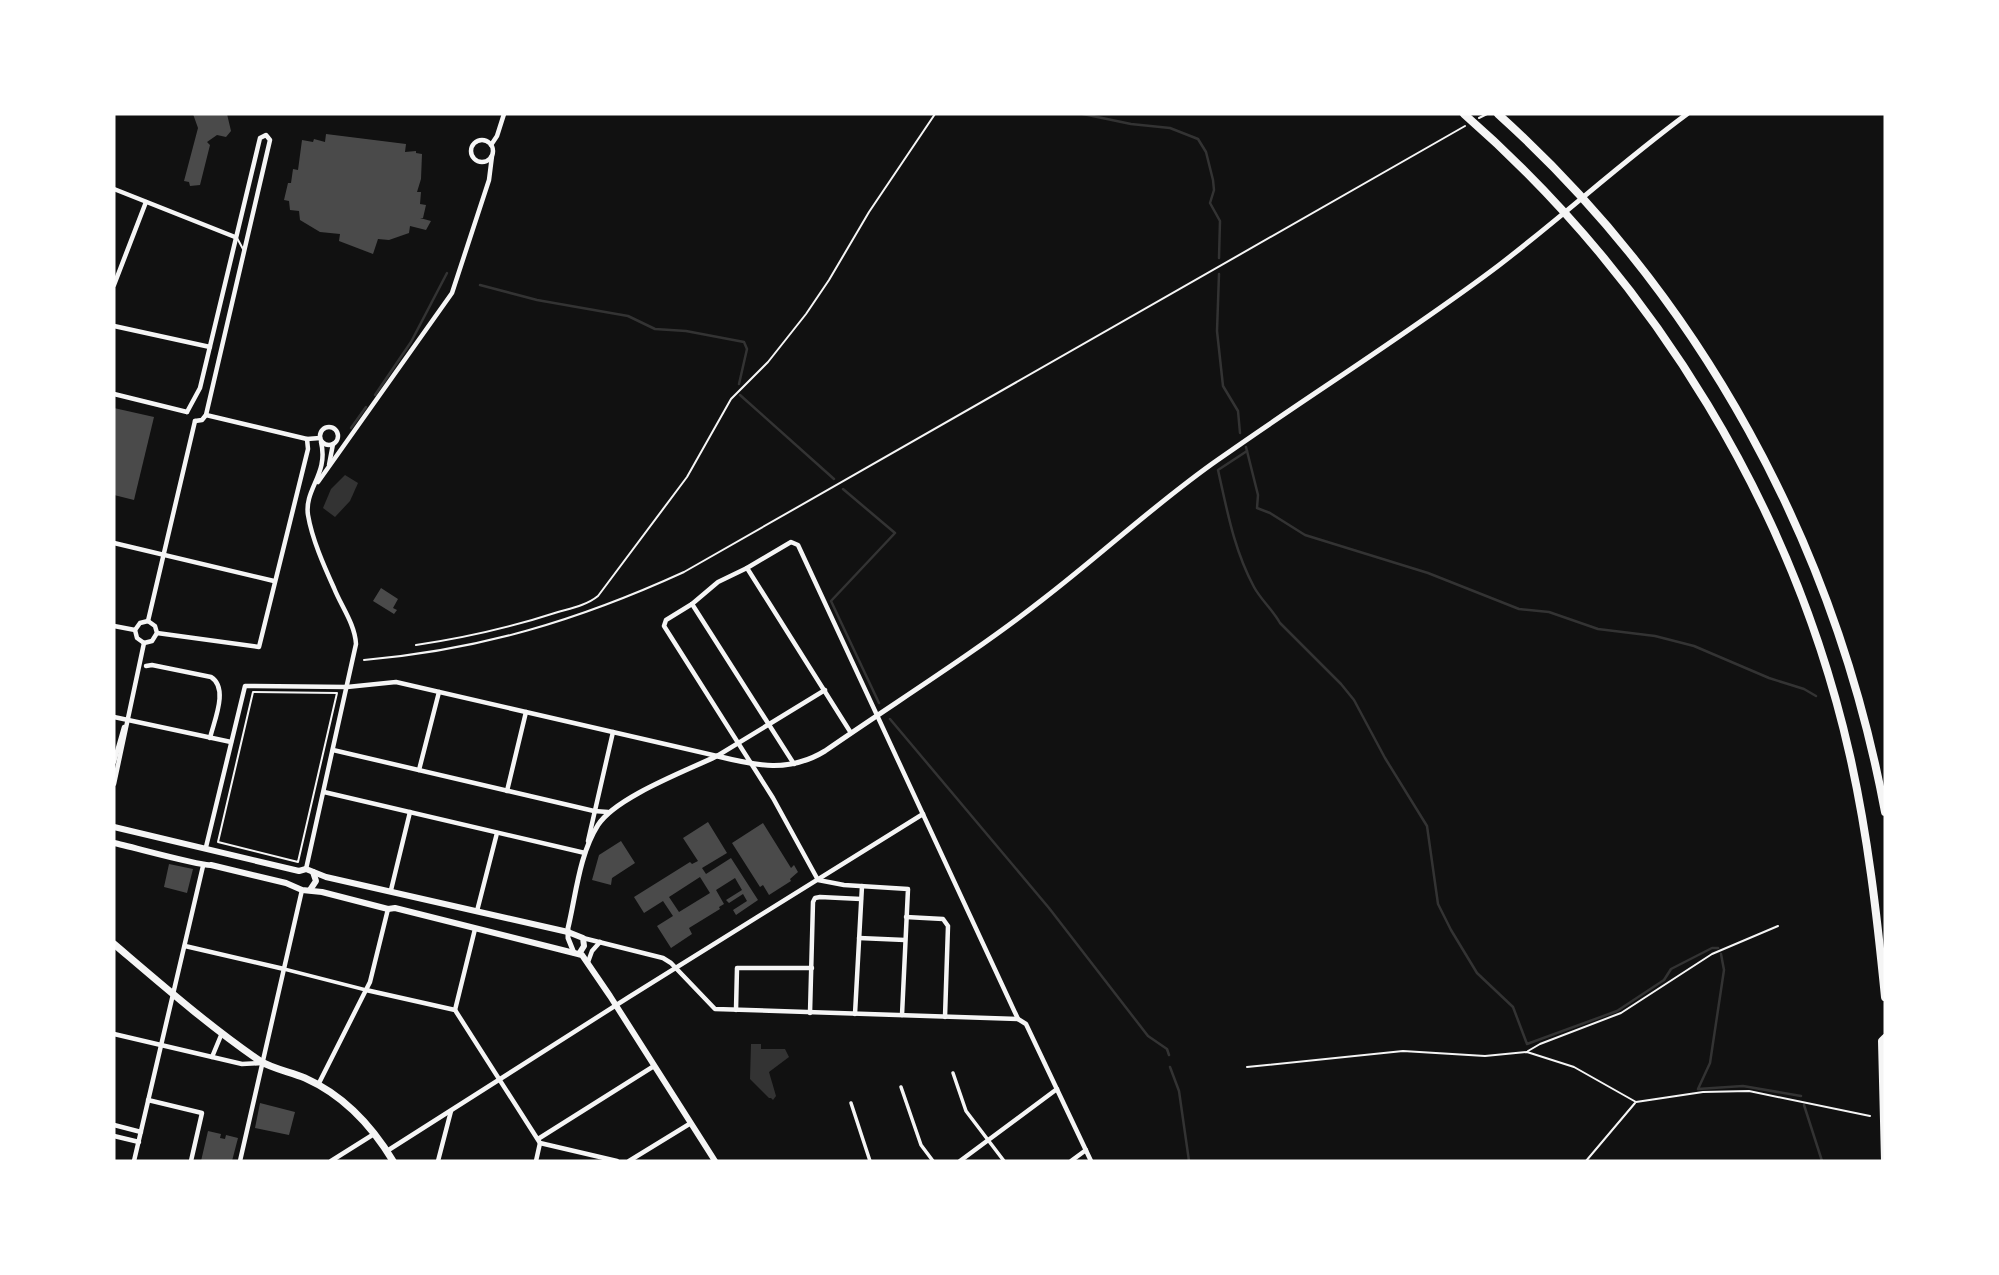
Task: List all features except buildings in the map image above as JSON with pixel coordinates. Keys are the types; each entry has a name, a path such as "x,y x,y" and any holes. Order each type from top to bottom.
{"highway":[{"path":"1464,114 1550,197 1627,286 1700,393 1754,489 1791,571 1821,653 1850,755 1870,861 1885,997"},
{"path":"1498,114 1567,181 1637,262 1690,334 1740,413 1779,488 1814,565 1839,633 1866,724 1885,812"},
{"path":"114,944 262,1062 318,1085 346,1104 374,1134 393,1161"},
{"path":"1885,1038 1882,1041 1885,1161"}],"main road":[{"path":"114,827 568,932 583,938 583,946 577,953"},
{"path":"114,843 577,953 588,962 715,1161"},
{"path":"204,865 197,855 207,849"},
{"path":"204,865 215,858 207,849"},
{"path":"303,889 295,880 306,871"},
{"path":"303,889 316,881 306,871"},
{"path":"389,908 381,898 392,892"},
{"path":"389,908 399,903 392,892"},
{"path":"475,928 468,916 478,911"},
{"path":"475,928 486,923 478,911"}],"street":[{"path":"314,489 452,293 489,180 491,145 504,114"},
{"path":"207,849 245,686 347,687 396,682 753,765 774,767 816,757 1011,624 1219,458 1291,411 1499,265 1636,151 1687,114"},
{"path":"266,135 270,140 243,253 207,414 202,420 195,421 187,412 188,406 194,402 200,388 260,138 266,135"},
{"path":"491,145 485,140 477,141 472,146 471,154 476,160 483,162 492,156"},
{"path":"114,189 235,237"},
{"path":"114,285 146,202"},
{"path":"114,326 210,347"},
{"path":"114,394 187,412"},
{"path":"194,402 203,403 207,414"},
{"path":"207,414 320,440 326,445 350,438"},
{"path":"148,621 195,421"},
{"path":"306,871 356,650 356,637 308,518 308,503 323,464 324,452 320,440 322,429 331,427 337,431 326,472"},
{"path":"157,633 259,647 308,449 307,439"},
{"path":"818,880 753,765 664,624 718,582 794,542 798,545 1018,1019"},
{"path":"114,543 274,581"},
{"path":"747,568 851,733"},
{"path":"692,604 795,764"},
{"path":"148,621 155,626 157,633 152,641 144,643 137,638 135,630 140,623 148,621"},
{"path":"114,626 135,630"},
{"path":"114,784 144,643"},
{"path":"146,666 211,677 219,684 220,691 209,738"},
{"path":"586,853 594,831 609,811 718,756 825,690"},
{"path":"419,771 439,692"},
{"path":"507,791 526,712"},
{"path":"114,717 231,743"},
{"path":"114,762 127,720"},
{"path":"577,953 569,943 568,932 612,732"},
{"path":"333,750 594,811 609,811"},
{"path":"324,792 586,853"},
{"path":"392,892 410,812"},
{"path":"387,1151 923,814"},
{"path":"478,911 497,833"},
{"path":"134,1161 204,865"},
{"path":"818,880 908,889 902,1015"},
{"path":"855,1014 862,886"},
{"path":"241,1161 303,889"},
{"path":"810,1013 814,898 861,899"},
{"path":"318,1085 366,990 389,908"},
{"path":"906,917 943,919 948,926 944,1017"},
{"path":"455,1010 475,928"},
{"path":"583,938 659,956 676,968 714,1009 1018,1019 1026,1024 1091,1161"},
{"path":"859,938 905,940"},
{"path":"588,962 592,951 601,942"},
{"path":"185,946 455,1010 539,1141 536,1161"},
{"path":"737,1010 737,968 812,968"},
{"path":"212,1057 223,1032"},
{"path":"114,1034 249,1065 262,1062"},
{"path":"539,1141 655,1065"},
{"path":"953,1073 966,1111 1004,1161"},
{"path":"901,1087 920,1144 933,1161"},
{"path":"960,1161 1057,1089"},
{"path":"148,1100 202,1113 191,1161"},
{"path":"851,1102 870,1161"},
{"path":"438,1161 451,1110"},
{"path":"629,1161 691,1123"},
{"path":"114,1125 141,1132"},
{"path":"331,1161 374,1134"},
{"path":"114,1136 139,1142"},
{"path":"539,1141 617,1161"},
{"path":"1071,1161 1086,1150"}],"lane":[{"path":"235,237 242,244 243,253"}],"path":[{"path":"416,645 538,619 598,596 687,477 731,399 768,362 806,314 875,203 935,114"},
{"path":"364,660 447,650 523,633 607,605 684,572 1487,114"},
{"path":"253,692 337,693 298,862 228,845 218,842 253,692"},
{"path":"1527,1052 1541,1044 1611,1018 1712,954 1778,926"},
{"path":"1247,1067 1403,1051 1485,1056 1527,1052 1574,1067 1636,1102 1703,1092 1749,1091 1870,1116"},
{"path":"1586,1161 1636,1102"}],"shaded area":[{"path":"345,475 358,483 350,501 335,517 323,508 331,489"},
{"path":"751,1044 761,1044 761,1049 785,1049 789,1057 769,1072 776,1096 773,1100 750,1079"}],"waterway":[{"path":"1083,114 1131,124 1170,128 1198,139 1206,152 1213,180 1214,190 1210,203 1220,221 1219,258"},
{"path":"375,395 411,342 447,273"},
{"path":"1219,274 1217,331 1223,386 1238,411 1240,433"},
{"path":"480,285 537,300 628,316 655,329 686,331 744,342 747,349 739,384"},
{"path":"740,395 834,479"},
{"path":"351,428 366,407"},
{"path":"1246,447 1258,495 1257,508 1305,535 1428,573 1519,609 1549,612 1598,629 1655,636 1694,646 1816,696"},
{"path":"1247,451 1218,470 1232,530 1247,573 1257,592 1280,623 1354,700 1385,758 1427,826 1438,904 1451,930 1477,973 1513,1007 1527,1044 1617,1011 1664,980 1671,969 1712,948 1718,948"},
{"path":"843,489 895,533 831,601 879,703"},
{"path":"890,719 1049,908 1148,1036 1167,1049 1169,1055"},
{"path":"1721,954 1724,970 1710,1063 1698,1089 1743,1086 1801,1096"},
{"path":"1170,1067 1179,1091 1189,1161"},
{"path":"1804,1105 1822,1161"}]}
